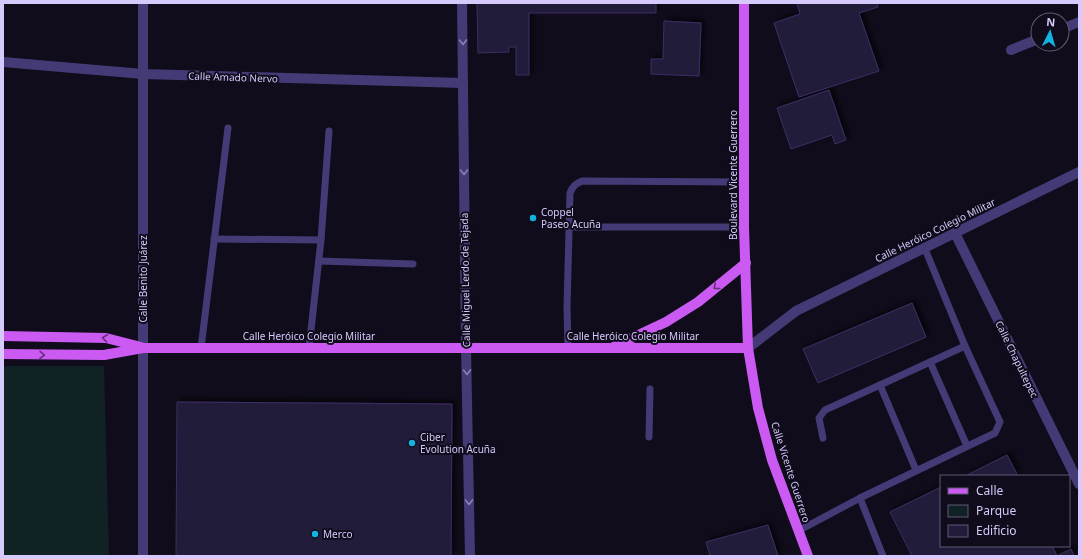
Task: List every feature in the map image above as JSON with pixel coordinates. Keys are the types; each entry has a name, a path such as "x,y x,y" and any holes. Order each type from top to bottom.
{"main road":[{"name":"Boulevard Vicente Guerrero","path":"744,3 744,227 748,348"},
{"path":"612,348 666,322 698,302 746,263"},
{"name":"Calle Heróico Colegio Militar","path":"3,336 106,338 142,348"},
{"name":"Calle Heróico Colegio Militar","path":"3,354 104,355 142,348 748,348"},
{"name":"Calle Vicente Guerrero","path":"748,348 758,408 772,460 808,556"}],"street":[{"name":"Calle Benito Juárez","path":"143,3 143,556"},
{"name":"Calle Miguel Lerdo de Tejada","path":"462,3 470,556"},
{"path":"1011,50 1030,42"},
{"name":"Calle Amado Nervo","path":"3,62 143,74 463,83"},
{"name":"Calle Heróico Colegio Militar","path":"748,348 796,311 1079,173"},
{"name":"Calle Chapultepec","path":"956,233 1079,484"}],"lane":[{"path":"201,348 228,128"},
{"path":"310,348 319,261 329,131"},
{"path":"568,348 567,307 570,193 572,186 582,181 744,182"},
{"path":"569,227 744,227"},
{"path":"214,238 320,240"},
{"path":"798,531 916,470 995,433 1000,422 965,346 925,249"},
{"path":"319,261 413,264"},
{"path":"823,438 819,418 824,410 965,346"},
{"path":"930,362 967,446"},
{"path":"880,385 916,470"},
{"path":"649,437 650,389"},
{"path":"860,498 883,556"}],"green space":[{"path":"3,366 104,366 109,556 3,556"}],"building":[{"path":"477,3 656,3 656,13 529,13 529,75 516,75 516,47 509,47 509,52 478,53"},
{"path":"797,3 877,3 878,7 859,13 879,71 799,97 774,23 800,14"},
{"path":"664,21 701,23 699,76 651,74 651,59 663,59"},
{"path":"829,90 846,140 835,144 832,135 791,149 777,108"},
{"path":"912,303 926,337 818,383 803,349"},
{"path":"177,402 452,404 451,556 176,556"},
{"path":"1007,455 1017,475 967,475"},
{"path":"940,487 940,547 1052,547 1057,556 912,556 890,512"},
{"path":"768,525 778,556 710,556 706,542"},
{"path":"1071,549 1074,556 1057,556"}],"place":[{"name":"Coppel Paseo Acuña","path":"533,218"},
{"name":"Ciber Evolution Acuña","path":"412,443"},
{"name":"Merco","path":"315,534"}]}
